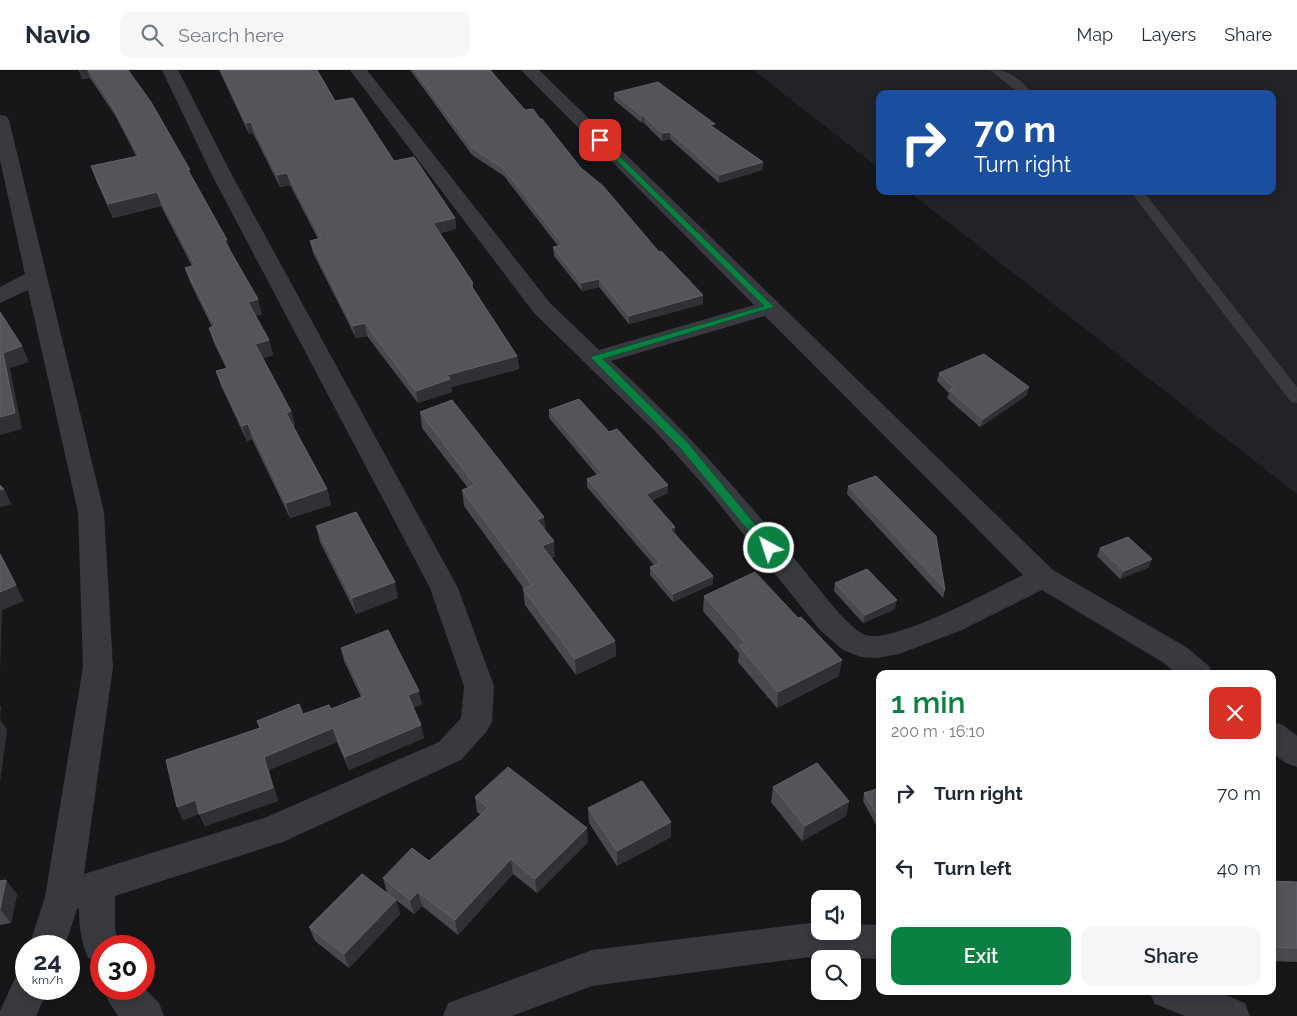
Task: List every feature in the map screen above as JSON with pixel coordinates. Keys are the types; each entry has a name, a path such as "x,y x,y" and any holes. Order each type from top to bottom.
{"street":[{"path":"63,897 271,831 450,751 476,722 478,686 444,588 223,177 170,70"},
{"path":"358,70 542,308 573,339 596,358 684,445 830,622 860,646 885,647 953,622 1042,577"},
{"path":"529,70 1042,577 1175,655 1193,670"},
{"path":"0,120 31,250 13,285 91,512 98,657 97,677 63,897 51,935"},
{"path":"596,358 770,307"},
{"path":"1276,737 1297,754"},
{"path":"97,886 99,935"},
{"path":"462,1016 592,968 810,940 876,942"},
{"path":"1178,995 1231,1016"},
{"path":"17,1016 25,1000"},
{"path":"129,1000 145,1016"}],"lane":[{"path":"996,70 1008,77 1023,90"},
{"path":"1139,195 1297,398"}],"shaded area":[{"path":"753,70 1297,70 1297,494 913,195 1276,195 1276,90 876,90 876,166"}],"building":[{"path":"89,70 128,70 151,102 190,170 188,170 227,240 224,240 258,299 248,302 269,340 255,344 291,411 286,413 327,489 286,503 248,424 242,426 216,371 228,368 209,328 215,326 185,268 195,265 157,192 108,204 91,166 139,156 110,102"},
{"path":"221,70 317,70 335,101 353,98 394,161 414,157 455,218 433,223 473,283 470,284 517,356 447,375 450,379 416,391 365,323 353,326 310,241 321,238 287,173 277,175 251,122 246,123"},
{"path":"414,70 490,70 525,110 533,109 581,168 603,186 659,252 661,251 703,295 629,316 599,279 581,283 553,247 563,245 503,168 471,147"},
{"path":"658,82 715,124 710,125 763,162 719,175 670,132 662,133 644,116 614,93"},
{"path":"0,312 22,346 3,353 15,413 0,417"},
{"path":"984,354 1029,387 983,419 949,390 954,388 939,373"},
{"path":"579,399 609,432 617,429 668,485 646,494 675,527 670,529 713,576 673,594 650,567 660,563 587,479 602,473 549,410"},
{"path":"452,400 544,517 537,520 554,541 542,546 615,641 575,659 523,589 532,585 462,490 475,485 420,412"},
{"path":"876,476 936,536 945,590 848,486"},
{"path":"356,512 395,582 352,598 316,526"},
{"path":"1128,537 1152,559 1124,571 1100,548"},
{"path":"0,554 16,585 0,592"},
{"path":"867,569 897,600 865,615 835,583"},
{"path":"755,572 798,618 801,617 842,660 778,692 739,646 745,643 704,596"},
{"path":"388,630 419,691 408,695 421,725 345,757 333,728 264,757 273,788 199,814 196,800 177,807 166,760 260,728 257,721 299,704 303,714 329,705 331,709 364,696 341,648"},
{"path":"817,763 849,801 805,826 773,787"},
{"path":"508,767 587,828 535,879 511,859 455,920 418,892 410,900 383,878 412,848 429,861 488,808 475,797"},
{"path":"642,781 671,822 617,851 588,808"},
{"path":"876,789 876,814 864,793"},
{"path":"362,874 396,900 344,954 309,927"},
{"path":"6,880 0,909 0,881"},
{"path":"1276,881 1297,882 1297,948 1276,947"}],"route":[{"path":"600,140 770,307 596,358 684,445 769,548"}]}
